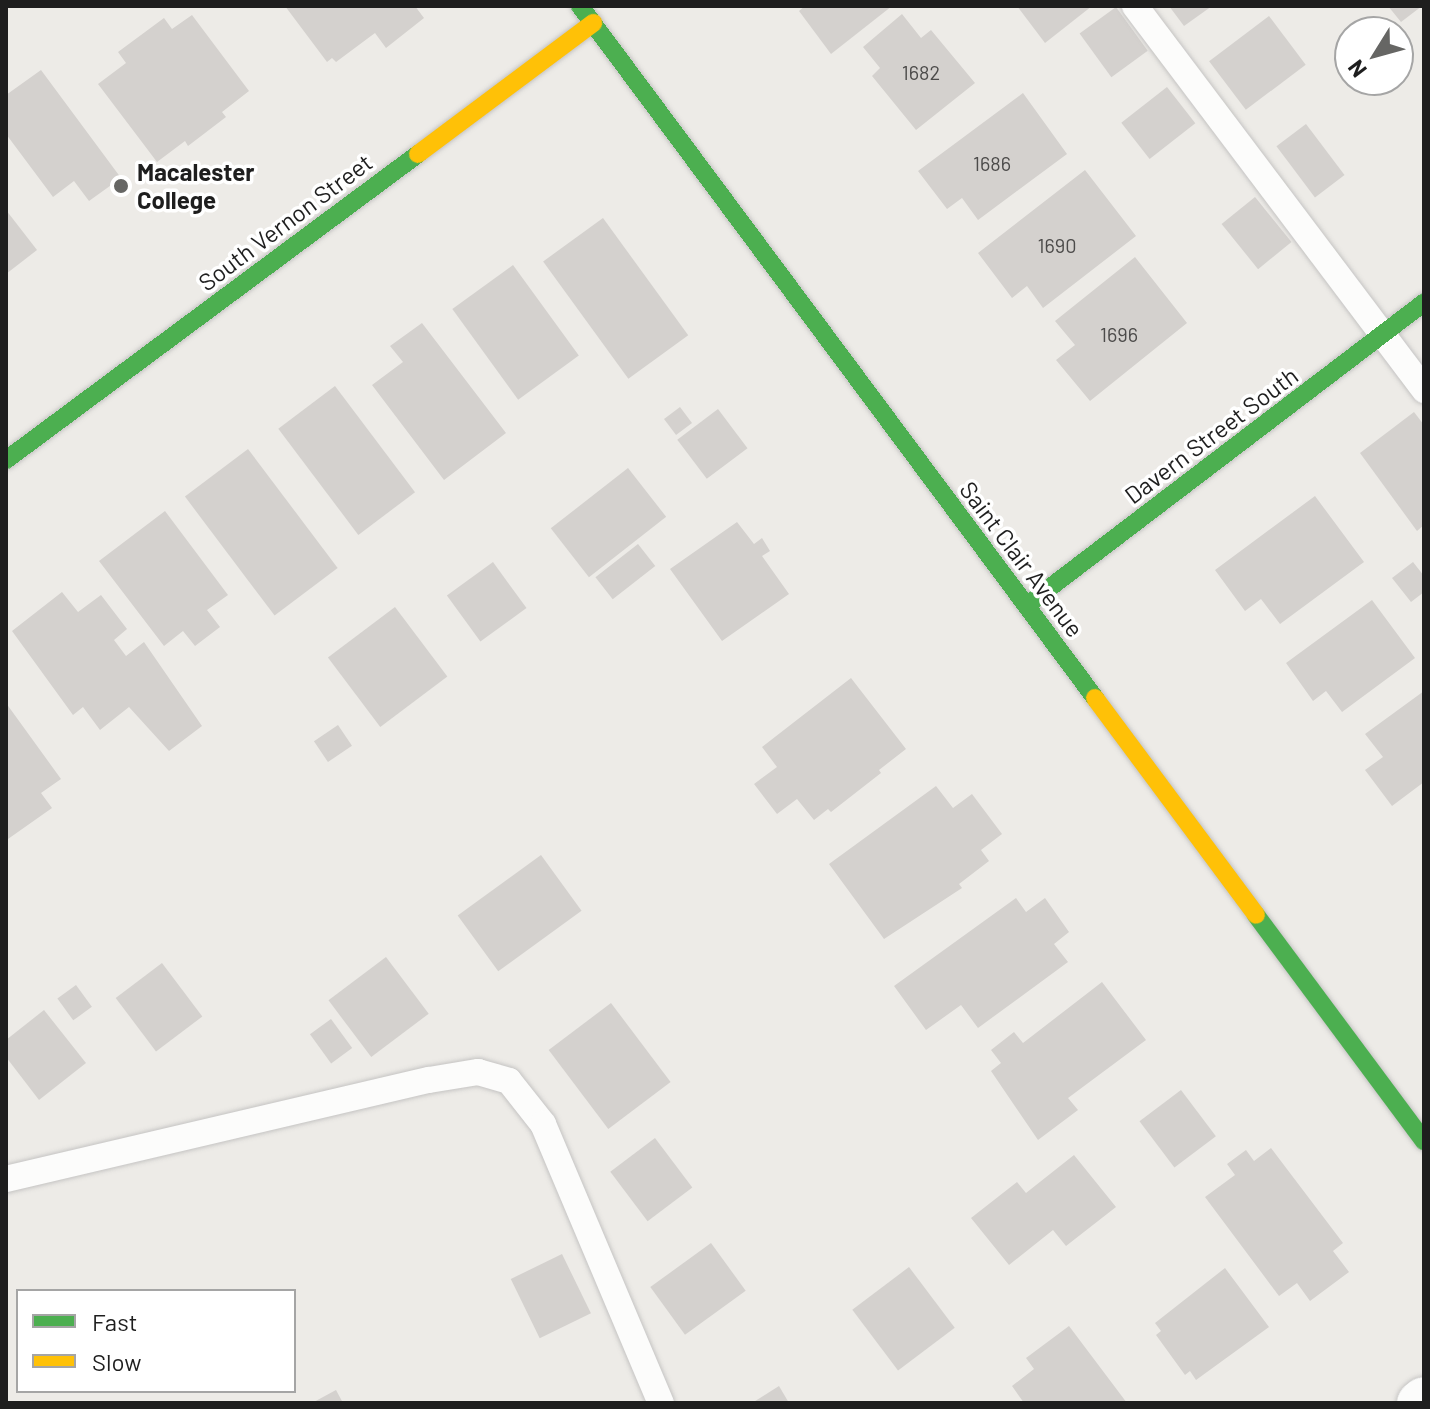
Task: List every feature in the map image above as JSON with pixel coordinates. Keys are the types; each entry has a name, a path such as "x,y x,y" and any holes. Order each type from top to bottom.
{"street":[{"name":"Saint Clair Avenue","path":"580,6 1424,1141"},
{"name":"South Vernon Street","path":"6,460 593,23"},
{"name":"Davern Street South","path":"1027,605 1424,303"},
{"path":"1419,1403 1424,1399"}],"lane":[{"path":"1135,6 1424,390"},
{"path":"6,1179 429,1080 478,1072 509,1081 543,1124 661,1403"}],"building":[{"path":"285,6 415,6 424,18 386,48 375,33 336,62 332,58 327,62"},
{"path":"805,6 892,6 831,54 799,11"},
{"path":"1017,6 1092,6 1045,43"},
{"path":"1169,6 1212,6 1184,26"},
{"path":"1388,6 1422,6 1409,16 1396,16"},
{"path":"1116,7 1148,51 1111,77 1080,33"},
{"path":"902,14 921,38 931,30 975,83 916,130 872,76 880,68 863,47"},
{"path":"192,15 249,91 222,112 226,117 188,146 185,141 157,162 98,84 126,63 118,52 164,18 172,29"},
{"path":"1269,16 1306,65 1246,110 1209,61"},
{"path":"41,70 121,178 89,201 74,181 53,197 6,134 6,95"},
{"path":"1167,87 1195,123 1150,159 1121,123"},
{"path":"1023,93 1067,154 978,220 962,198 947,209 918,171"},
{"path":"1306,124 1345,175 1315,197 1276,146"},
{"path":"1085,170 1136,236 1043,308 1027,286 1012,298 978,253"},
{"path":"1255,197 1292,242 1258,269 1222,224"},
{"path":"6,210 37,250 6,274"},
{"path":"603,218 688,335 628,379 543,261"},
{"path":"1135,257 1187,323 1090,401 1056,360 1075,345 1055,321"},
{"path":"513,265 579,356 518,400 452,309"},
{"path":"422,323 506,433 444,480 372,385 403,362 390,346"},
{"path":"335,386 415,492 358,535 278,429"},
{"path":"680,407 692,423 676,435 664,419"},
{"path":"718,409 747,448 707,479 677,440"},
{"path":"1414,412 1424,425 1424,525 1417,531 1360,453"},
{"path":"248,449 338,568 275,616 185,497"},
{"path":"628,468 666,517 589,577 551,528"},
{"path":"1315,496 1364,562 1280,624 1261,599 1245,611 1215,570"},
{"path":"165,511 228,595 207,610 220,627 195,646 183,631 164,646 99,561"},
{"path":"737,522 754,544 762,538 770,551 762,556 789,594 722,641 670,569"},
{"path":"638,544 655,566 613,599 595,577"},
{"path":"493,562 527,608 480,642 447,596"},
{"path":"1413,562 1424,576 1424,592 1411,602 1392,578"},
{"path":"62,592 78,612 101,595 127,629 114,640 126,656 144,642 202,726 169,751 129,707 100,730 83,707 73,715 12,631"},
{"path":"1372,600 1415,658 1342,712 1326,691 1313,701 1286,663"},
{"path":"395,607 447,676 380,727 328,658"},
{"path":"851,678 906,749 831,812 828,809 814,820 797,799 777,814 754,784 777,767 762,747"},
{"path":"1424,691 1424,782 1392,806 1365,770 1383,757 1365,734"},
{"path":"6,703 61,779 41,793 52,808 8,839"},
{"path":"338,725 352,746 328,762 314,741"},
{"path":"936,786 953,808 972,794 1002,834 981,850 989,861 959,884 962,888 884,939 829,864"},
{"path":"541,855 582,911 498,971 458,916"},
{"path":"1016,898 1026,912 1045,898 1069,932 1054,944 1068,962 978,1028 961,1005 926,1030 894,986"},
{"path":"386,957 429,1014 371,1057 328,1000"},
{"path":"162,963 202,1017 156,1051 116,998"},
{"path":"1102,982 1146,1040 1068,1098 1078,1110 1038,1140 991,1071 1001,1063 991,1050 1014,1032 1023,1043"},
{"path":"76,985 92,1007 73,1020 57,999"},
{"path":"611,1003 671,1082 608,1129 549,1050"},
{"path":"44,1010 86,1063 39,1100 6,1057 6,1040"},
{"path":"331,1019 352,1048 331,1063 310,1034"},
{"path":"1181,1090 1216,1136 1174,1168 1139,1121"},
{"path":"655,1138 692,1188 648,1221 610,1172"},
{"path":"1271,1148 1343,1243 1333,1251 1349,1272 1310,1301 1297,1283 1279,1296 1205,1197 1235,1175 1227,1164 1246,1150 1254,1161"},
{"path":"1074,1155 1116,1207 1066,1246 1053,1230 1009,1265 971,1218 1017,1182 1026,1193"},
{"path":"711,1243 746,1291 685,1335 650,1287"},
{"path":"562,1254 591,1313 540,1338 511,1279"},
{"path":"909,1267 955,1328 898,1370 852,1310"},
{"path":"1225,1268 1269,1327 1196,1380 1190,1371 1185,1375 1156,1335 1161,1331 1155,1323"},
{"path":"1069,1326 1127,1403 1024,1403 1012,1386 1034,1369 1026,1358"},
{"path":"779,1386 789,1403 752,1403"},
{"path":"336,1390 343,1403 312,1403"}],"traffic: fast":[{"path":"580,6 1095,698"},
{"path":"6,460 418,154"},
{"path":"1027,605 1424,303"},
{"path":"1256,915 1424,1141"}],"traffic: slow":[{"path":"418,154 593,23"},
{"path":"1095,698 1256,915"}],"place":[{"name":"Macalester College","path":"121,186"}]}
